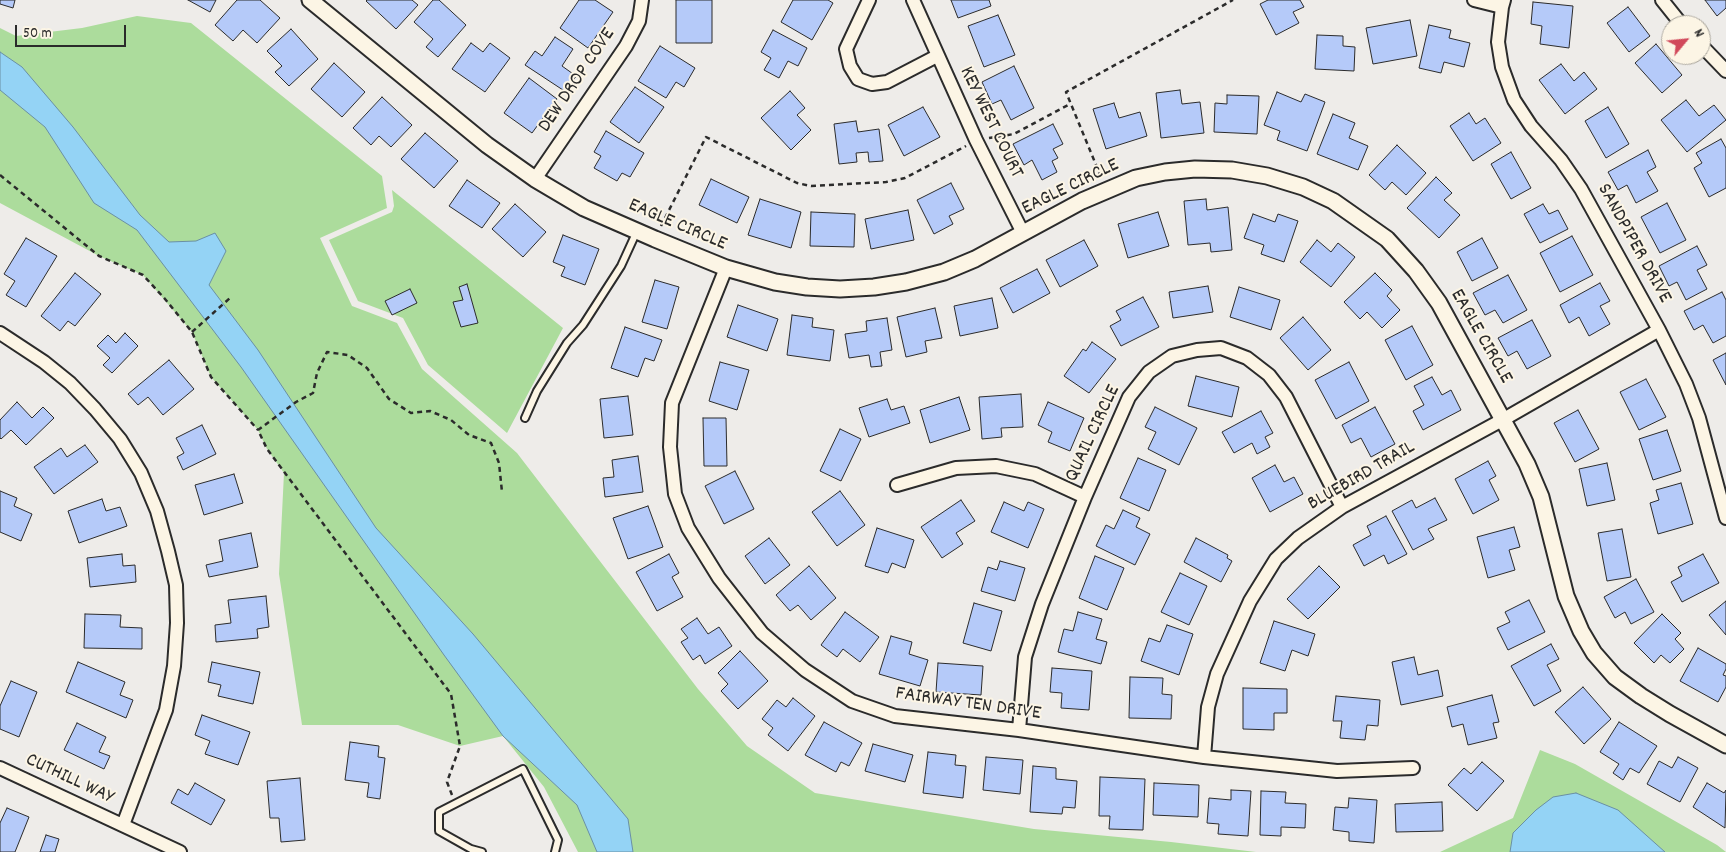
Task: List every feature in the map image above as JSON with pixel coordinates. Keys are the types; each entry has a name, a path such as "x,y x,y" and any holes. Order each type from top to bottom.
{"street":[{"name":"EAGLE CIRCLE","path":"310,0 487,145 535,179 584,208 637,232 726,268 775,282 807,287 840,289 874,287 906,282 944,272 975,259 1082,201 1136,178 1165,172 1195,169 1232,170 1267,176 1303,187 1333,201 1387,239 1416,271 1439,303 1527,464 1541,497 1566,596 1581,631 1594,653 1615,678 1670,714 1726,745"},
{"name":"DEW DROP COVE","path":"535,179 626,46 639,21 642,0"},
{"name":"KEY WEST COURT","path":"869,0 846,49 850,66 858,79 872,84 887,82 937,56"},
{"name":"KEY WEST COURT","path":"913,0 976,140 1022,233"},
{"path":"1474,0 1503,3"},
{"path":"1662,0 1674,15"},
{"name":"SANDPIPER DRIVE","path":"1503,3 1498,42 1502,67 1514,100 1531,126 1561,160 1581,189 1659,330 1686,384 1699,418 1726,518"},
{"path":"1711,56 1726,72"},
{"name":"FAIRWAY TEN DRIVE","path":"726,268 672,403 670,447 675,494 688,528 719,578 762,633 805,670 852,701 895,716 1019,730 1204,757 1337,771 1414,768"},
{"name":"BLUEBIRD TRAIL","path":"1204,757 1208,707 1217,674 1250,602 1276,559 1298,538 1342,507 1504,419 1659,330"},
{"path":"1,335 44,362 70,383 95,409 120,440 142,473 157,510 168,551 176,585 177,623 174,666 166,710 123,825"},
{"name":"QUAIL CIRCLE","path":"1019,730 1025,657 1042,604 1085,497 1129,397 1149,372 1172,356 1197,350 1221,348 1247,358 1268,375 1286,397 1342,507"},
{"path":"897,485 956,468 996,466 1035,474 1085,497"},
{"name":"CUTHILL WAY","path":"0,768 180,852"}],"lane":[{"path":"525,418 537,391 562,351 584,325 621,266 637,232"},
{"path":"482,852 471,849 439,831 439,812 524,769 558,840 555,852"}],"path":[{"path":"1107,190 1066,92 1232,0"},
{"path":"655,239 706,137 797,183 811,186 886,182 905,178 976,140 1014,134 1070,104"},
{"path":"0,175 99,256 143,275 166,299 192,332 211,377 258,430 267,449 450,694 460,746 448,782 456,804"},
{"path":"192,332 230,298"},
{"path":"258,430 296,402 313,393 317,373 327,352 348,354 367,368 389,399 410,413 430,410 451,420 469,435 491,443 499,463 502,492"}],"green space":[{"path":"137,16 191,23 382,176 387,208 320,238 352,306 397,323 422,369 517,453 698,689 747,746 815,793 1034,829 1256,852 578,852 544,787 503,736 460,746 398,725 302,725 279,574 284,473 267,449 258,430 211,377 192,332 143,275 99,256 0,203 0,28 16,36 82,28"},
{"path":"392,190 563,328 507,433 428,365 403,318 358,301 329,240 392,212 394,206"},
{"path":"1540,750 1575,764 1717,845 1726,852 1440,852 1513,818"}],"water":[{"path":"0,52 22,67 73,127 140,215 169,242 196,241 215,233 226,251 209,285 258,350 376,528 473,634 628,819 633,852 597,852 577,805 503,736 241,367 137,230 94,203 45,127 0,90"},
{"path":"1576,793 1618,810 1665,852 1510,852 1513,833 1536,810 1553,797"}],"building":[{"path":"0,0 15,0 13,8 0,4"},
{"path":"188,0 216,0 210,12"},
{"path":"237,0 260,0 280,18 257,43 243,30 233,41 215,25"},
{"path":"367,0 412,0 418,5 396,29"},
{"path":"433,0 439,0 466,25 438,57 426,47 433,39 414,22"},
{"path":"579,0 595,0 613,12 588,48 560,28"},
{"path":"676,0 712,0 712,43 676,43"},
{"path":"793,0 828,0 833,3 812,40 781,22"},
{"path":"951,0 989,0 991,6 958,18"},
{"path":"1268,0 1300,0 1304,7 1293,12 1299,23 1276,35 1260,4"},
{"path":"1705,0 1726,0 1726,8 1717,16"},
{"path":"1533,2 1573,6 1569,48 1540,44 1542,26 1531,24"},
{"path":"1628,7 1650,36 1629,52 1607,23"},
{"path":"998,15 1015,55 984,67 968,26"},
{"path":"1410,20 1417,56 1373,64 1366,28"},
{"path":"1429,25 1451,30 1449,38 1470,43 1464,67 1444,62 1441,73 1419,68"},
{"path":"291,29 318,59 289,86 275,72 282,66 267,51"},
{"path":"773,30 807,48 798,66 788,61 779,78 764,70 771,58 761,52"},
{"path":"1317,35 1343,36 1343,46 1355,47 1354,71 1315,69"},
{"path":"555,37 573,49 562,66 576,76 566,92 525,65 535,51 542,56"},
{"path":"471,43 483,52 490,43 510,58 485,92 452,69"},
{"path":"1656,44 1661,50 1661,65 1674,65 1682,75 1662,93 1635,63"},
{"path":"660,46 695,68 684,87 676,82 666,98 638,81"},
{"path":"334,63 365,92 342,117 311,89"},
{"path":"1561,64 1574,81 1584,72 1597,89 1565,114 1539,80"},
{"path":"1014,66 1034,108 1011,120 1001,100 992,104 982,82"},
{"path":"529,78 557,99 532,133 504,113"},
{"path":"635,87 664,107 639,143 610,122"},
{"path":"1180,90 1182,104 1200,102 1204,133 1161,138 1156,93"},
{"path":"790,91 805,108 797,115 811,130 791,150 761,118"},
{"path":"1277,92 1301,102 1305,94 1325,102 1307,151 1277,140 1280,131 1264,125"},
{"path":"1227,95 1259,96 1257,134 1214,132 1215,103 1227,104"},
{"path":"382,97 412,125 391,147 379,136 371,145 353,128"},
{"path":"1686,100 1699,116 1714,105 1726,120 1687,152 1661,120"},
{"path":"1114,103 1119,118 1140,112 1147,136 1106,149 1093,109"},
{"path":"923,107 940,137 904,156 888,125"},
{"path":"1608,107 1629,144 1606,158 1585,121"},
{"path":"1469,113 1476,124 1485,118 1501,143 1473,161 1450,126"},
{"path":"1333,114 1355,123 1349,138 1368,146 1358,170 1317,154"},
{"path":"856,121 858,132 879,129 883,161 869,162 868,152 856,153 857,162 839,164 834,124"},
{"path":"1053,124 1063,144 1053,149 1058,158 1052,161 1057,172 1042,180 1032,160 1024,165 1013,144"},
{"path":"606,131 644,153 630,177 622,173 617,181 594,168 601,156 594,152"},
{"path":"425,133 458,161 434,188 401,159"},
{"path":"1721,139 1726,148 1726,188 1709,197 1694,168 1702,163 1696,153"},
{"path":"1397,145 1426,173 1406,195 1392,182 1385,190 1369,175"},
{"path":"1648,150 1656,167 1647,172 1658,191 1636,203 1627,185 1618,190 1608,172"},
{"path":"1511,152 1531,188 1511,199 1491,164"},
{"path":"1436,177 1452,193 1444,200 1460,215 1439,238 1407,208"},
{"path":"711,179 749,197 737,223 699,205"},
{"path":"467,180 500,203 482,228 449,206"},
{"path":"951,183 964,209 949,216 953,224 934,234 917,200"},
{"path":"760,199 801,212 791,248 748,235"},
{"path":"1206,199 1207,210 1228,207 1232,250 1211,252 1210,243 1188,245 1184,201"},
{"path":"1667,203 1686,240 1660,253 1641,217"},
{"path":"515,204 546,232 523,257 492,229"},
{"path":"1543,204 1549,214 1558,210 1568,229 1540,243 1524,214"},
{"path":"908,210 914,240 871,249 865,219"},
{"path":"811,212 855,214 854,247 810,246"},
{"path":"1158,212 1169,246 1128,258 1118,224"},
{"path":"1253,214 1275,222 1278,214 1298,221 1284,262 1261,254 1264,245 1244,238"},
{"path":"563,235 599,249 585,285 561,276 565,267 553,262"},
{"path":"1572,236 1593,275 1560,292 1540,253"},
{"path":"26,238 57,256 26,307 6,295 15,281 4,274"},
{"path":"1482,238 1498,268 1472,281 1457,252"},
{"path":"1084,240 1098,266 1060,287 1046,260"},
{"path":"1317,240 1331,252 1338,243 1355,257 1331,287 1300,262"},
{"path":"1697,246 1707,265 1697,270 1707,289 1686,300 1677,282 1669,286 1659,266"},
{"path":"1037,269 1050,293 1013,313 1000,288"},
{"path":"75,273 101,294 75,326 68,321 60,331 41,316"},
{"path":"1375,273 1392,290 1387,296 1400,310 1382,328 1367,312 1360,319 1344,302"},
{"path":"1508,275 1527,310 1503,323 1495,310 1485,315 1473,293"},
{"path":"655,280 679,287 667,329 642,322"},
{"path":"1600,283 1610,301 1600,306 1610,324 1589,336 1579,317 1569,323 1560,305"},
{"path":"467,284 478,323 461,327 453,302 463,300 459,287"},
{"path":"1208,286 1213,312 1173,318 1169,292"},
{"path":"1239,287 1280,300 1271,330 1230,317"},
{"path":"410,289 417,303 392,315 385,301"},
{"path":"1722,292 1726,300 1726,336 1713,343 1703,325 1694,330 1684,311"},
{"path":"1143,297 1159,327 1121,346 1110,326 1121,320 1116,311"},
{"path":"992,298 998,328 960,336 954,306"},
{"path":"738,305 778,319 767,351 727,337"},
{"path":"935,308 942,338 925,341 927,352 906,357 897,317"},
{"path":"792,315 813,318 812,327 834,330 830,361 787,355"},
{"path":"1303,317 1331,350 1308,370 1280,338"},
{"path":"887,318 892,350 880,352 882,366 871,367 869,355 849,358 845,334 867,331 866,321"},
{"path":"1532,320 1551,356 1527,369 1517,351 1508,356 1498,338"},
{"path":"1412,326 1433,365 1406,380 1385,340"},
{"path":"625,327 662,340 654,361 645,358 638,377 611,368"},
{"path":"125,333 138,346 112,373 103,365 110,358 97,346 108,335 116,343"},
{"path":"1092,342 1116,359 1089,393 1064,376 1083,349 1086,351"},
{"path":"1726,353 1726,385 1713,360"},
{"path":"169,360 194,389 163,415 148,397 138,405 128,394"},
{"path":"720,362 749,370 737,410 709,401"},
{"path":"1349,362 1369,401 1336,419 1315,380"},
{"path":"1196,376 1239,387 1232,417 1188,406"},
{"path":"1432,377 1442,395 1451,390 1461,410 1423,430 1413,411 1424,405 1414,386"},
{"path":"1646,379 1666,417 1639,430 1620,392"},
{"path":"1021,394 1023,427 1001,428 1002,437 982,439 979,397"},
{"path":"628,396 633,435 604,438 600,399"},
{"path":"959,397 970,430 930,443 920,410"},
{"path":"887,399 891,410 904,406 910,423 869,437 859,408"},
{"path":"17,402 32,418 43,407 54,418 26,445 11,430 0,438 0,420"},
{"path":"1048,402 1084,418 1070,451 1048,442 1052,432 1038,425"},
{"path":"1155,407 1197,428 1179,465 1148,449 1156,432 1145,427"},
{"path":"1375,407 1395,444 1371,457 1361,438 1351,443 1342,425"},
{"path":"1578,410 1599,449 1575,462 1554,423"},
{"path":"1261,411 1273,433 1265,437 1270,447 1257,454 1252,443 1234,453 1222,432"},
{"path":"703,418 726,418 727,466 704,466"},
{"path":"202,425 216,454 183,470 177,457 184,453 176,438"},
{"path":"840,429 861,439 841,481 820,471"},
{"path":"1667,430 1681,471 1653,480 1639,439"},
{"path":"85,445 98,462 54,494 34,467 61,448 67,457"},
{"path":"638,456 643,492 605,497 603,478 614,477 612,460"},
{"path":"1138,458 1166,470 1149,511 1120,498"},
{"path":"1488,461 1496,476 1489,480 1499,500 1473,514 1455,479"},
{"path":"1607,463 1615,500 1587,506 1579,469"},
{"path":"1275,465 1284,482 1294,477 1303,494 1270,512 1252,478"},
{"path":"735,471 754,509 724,524 705,486"},
{"path":"234,474 243,503 204,515 195,485"},
{"path":"1681,483 1693,524 1658,534 1650,503 1659,500 1656,490"},
{"path":"0,491 17,498 14,506 32,514 21,541 0,532"},
{"path":"840,491 865,525 837,546 812,512"},
{"path":"1435,498 1447,520 1428,529 1434,539 1413,550 1392,511 1412,500 1416,508"},
{"path":"102,499 106,511 120,507 127,526 79,543 68,511"},
{"path":"961,500 975,521 956,533 963,544 942,558 921,527"},
{"path":"1004,502 1024,511 1028,502 1044,509 1028,548 991,532"},
{"path":"648,506 663,547 628,559 613,518"},
{"path":"1123,510 1140,518 1136,527 1150,534 1135,565 1096,546 1106,525 1114,529"},
{"path":"1386,516 1407,554 1388,564 1384,555 1364,566 1353,545 1371,535 1367,526"},
{"path":"1514,527 1520,547 1509,550 1515,570 1488,578 1477,537"},
{"path":"877,528 914,540 905,568 892,563 888,573 865,566"},
{"path":"1622,529 1631,577 1607,581 1598,533"},
{"path":"251,533 258,567 209,577 206,565 223,561 219,540"},
{"path":"769,538 790,565 765,584 745,556"},
{"path":"1196,538 1228,555 1227,558 1232,561 1221,582 1184,562"},
{"path":"122,554 123,566 135,565 136,582 90,587 87,558"},
{"path":"669,554 679,573 672,577 683,597 657,611 636,572"},
{"path":"1703,554 1719,583 1682,602 1671,582 1682,576 1678,567"},
{"path":"1095,556 1124,568 1107,610 1079,598"},
{"path":"1000,561 1025,568 1015,601 981,591 988,567 997,570"},
{"path":"809,566 836,598 811,620 798,605 790,611 776,595"},
{"path":"1319,566 1340,587 1308,619 1287,599"},
{"path":"1180,573 1207,586 1189,625 1161,612"},
{"path":"1636,579 1654,612 1631,624 1625,612 1615,618 1604,597"},
{"path":"266,596 269,627 257,629 258,638 216,642 215,625 231,623 228,600"},
{"path":"1529,600 1545,632 1508,650 1497,628 1510,622 1505,612"},
{"path":"1726,601 1726,635 1709,615"},
{"path":"974,603 1002,611 991,651 963,643"},
{"path":"845,612 879,637 860,662 843,649 837,657 821,645"},
{"path":"1078,612 1102,619 1096,639 1107,642 1101,664 1058,652 1064,629 1073,631"},
{"path":"85,614 121,615 120,627 142,628 142,649 84,648"},
{"path":"1662,614 1681,633 1675,639 1684,649 1670,663 1661,655 1654,663 1634,643"},
{"path":"697,618 708,634 719,627 732,646 705,664 700,655 693,660 681,642 688,638 681,629"},
{"path":"1274,621 1315,634 1308,656 1292,650 1285,671 1260,663"},
{"path":"1167,625 1193,634 1179,675 1141,661 1149,638 1160,642"},
{"path":"891,636 912,642 909,654 928,660 920,686 879,674"},
{"path":"1551,644 1559,659 1547,665 1561,691 1534,706 1511,666"},
{"path":"1698,648 1726,664 1723,675 1726,676 1726,687 1718,702 1680,681"},
{"path":"740,651 768,681 738,709 721,691 728,684 718,673"},
{"path":"1414,657 1418,675 1438,670 1443,696 1401,705 1392,662"},
{"path":"78,662 125,682 120,695 133,700 126,718 66,692"},
{"path":"212,662 260,672 253,704 218,696 221,685 208,682"},
{"path":"938,663 983,666 981,695 936,692"},
{"path":"1052,668 1092,671 1089,710 1061,708 1062,693 1050,692"},
{"path":"1130,677 1163,678 1162,694 1172,695 1171,719 1129,718"},
{"path":"11,681 37,692 19,737 0,729 0,706"},
{"path":"1583,687 1611,719 1584,744 1555,712"},
{"path":"1243,688 1287,689 1287,713 1274,713 1274,730 1243,729"},
{"path":"1492,695 1499,722 1493,723 1497,738 1468,745 1463,724 1452,727 1447,707"},
{"path":"1336,696 1380,700 1378,726 1367,725 1365,740 1340,738 1342,721 1333,721"},
{"path":"793,698 815,716 788,751 768,735 773,728 762,719 777,700 786,707"},
{"path":"202,715 250,732 238,765 205,754 210,741 195,735"},
{"path":"824,722 862,743 849,766 841,762 836,772 805,755"},
{"path":"1619,722 1657,746 1639,773 1630,768 1623,780 1613,773 1619,764 1600,752"},
{"path":"77,723 106,737 99,752 110,756 104,769 64,750"},
{"path":"350,742 379,746 378,757 385,758 380,799 367,797 369,783 345,780"},
{"path":"873,744 913,755 905,782 865,771"},
{"path":"928,752 956,755 955,765 966,766 963,798 923,793"},
{"path":"986,757 1023,760 1020,794 983,790"},
{"path":"1678,757 1698,768 1680,802 1647,784 1659,761 1672,768"},
{"path":"1482,762 1504,781 1477,811 1448,785 1464,768 1471,774"},
{"path":"1033,766 1056,768 1056,779 1077,781 1075,808 1063,807 1062,814 1030,812"},
{"path":"1100,777 1145,779 1143,830 1109,829 1110,816 1099,816"},
{"path":"300,778 305,840 281,842 279,818 270,818 267,781"},
{"path":"195,783 225,800 211,825 171,803 178,789 188,795"},
{"path":"1154,783 1199,785 1198,817 1153,815"},
{"path":"1707,783 1724,793 1726,790 1725,828 1693,807"},
{"path":"1231,790 1251,791 1248,836 1218,834 1219,824 1207,823 1209,798 1231,800"},
{"path":"1261,791 1286,792 1285,803 1306,804 1305,828 1281,827 1281,836 1260,835"},
{"path":"1349,798 1377,800 1374,843 1349,841 1349,832 1333,830 1335,807 1348,808"},
{"path":"1442,802 1443,831 1396,832 1395,804"},
{"path":"7,808 29,817 15,852 0,852 0,823"},
{"path":"46,835 59,839 55,852 40,852"}]}
